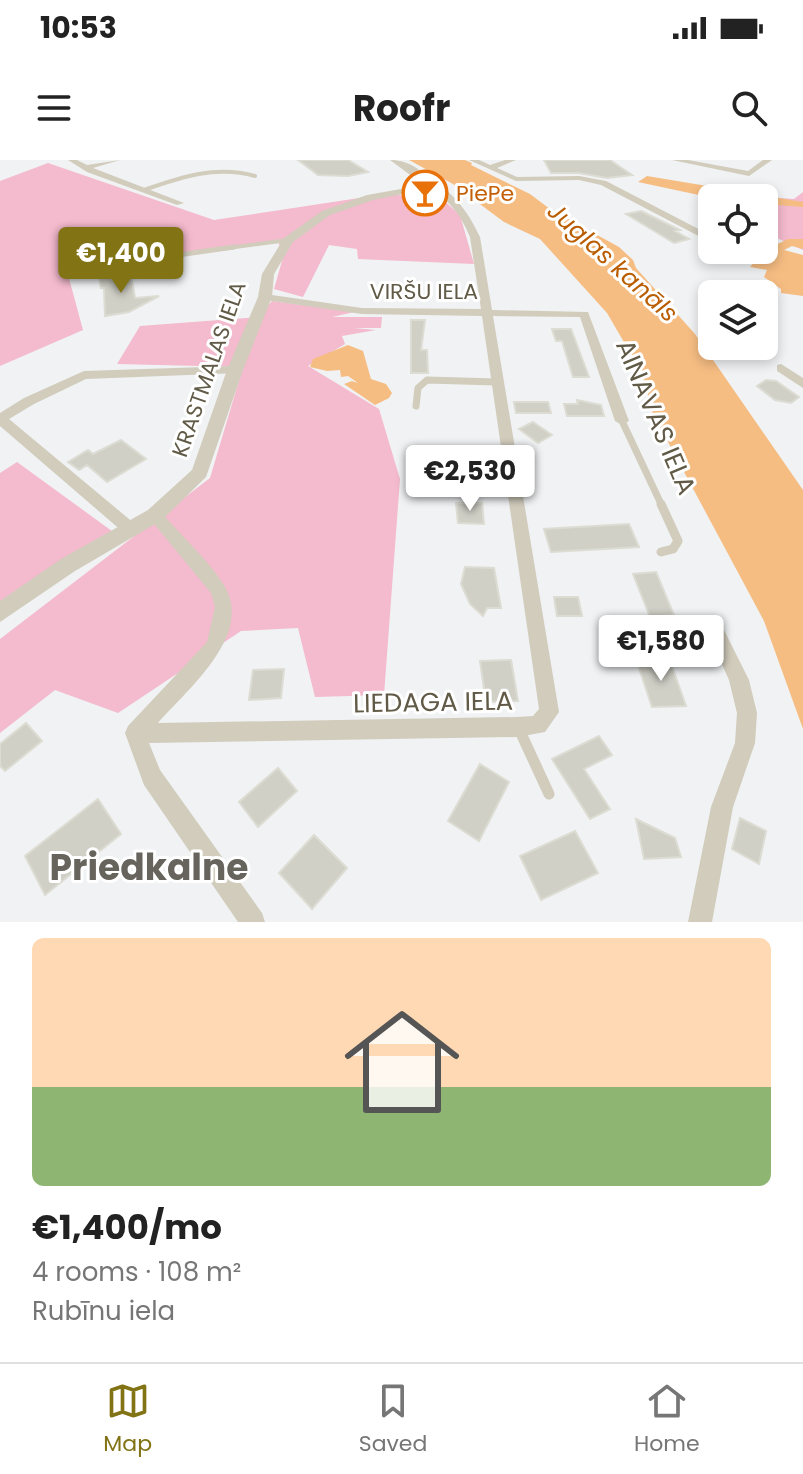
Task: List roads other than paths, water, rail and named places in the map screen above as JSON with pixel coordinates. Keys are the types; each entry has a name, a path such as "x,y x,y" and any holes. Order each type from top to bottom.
{"street":[{"path":"72,160 180,203"},
{"path":"89,167 116,160"},
{"path":"395,160 420,175 422,181"},
{"path":"473,160 516,179 579,178 603,183 698,233"},
{"path":"491,167 512,160"},
{"path":"676,160 749,174 768,160"},
{"name":"KRASTMALAS IELA","path":"0,613 68,565 155,515 200,473 235,370 265,297 268,274 288,240 326,213 371,197 404,191 422,181"},
{"name":"LIEDAGA IELA","path":"135,733 517,727 538,725 549,712 475,237 467,216 448,197 422,181"},
{"name":"VIRŠU IELA","path":"265,297 362,311 584,314"},
{"name":"AINAVAS IELA","path":"584,314 622,421"},
{"path":"781,368 803,384"},
{"path":"129,528 0,419 29,401 84,375 235,370"},
{"path":"155,515 218,590 224,607 215,646 135,733 152,777 253,922"},
{"path":"700,922 722,807 745,743 747,713 739,680 716,631"}],"lane":[{"path":"144,190 176,178 235,168 255,176"},
{"path":"136,261 288,240"},
{"path":"416,406 418,388 427,380 496,382"},
{"name":"AINAVAS IELA","path":"622,421 678,541 673,549 661,552"},
{"path":"517,727 549,794"}],"water":[{"name":"Juglas kanāls","path":"409,160 465,160 619,247 695,334 698,338 698,360 713,360 803,490 803,729 764,621 653,414 642,373 607,313 540,239 504,222 453,184"},
{"path":"647,176 698,184 698,195 638,182"},
{"path":"778,198 803,202 803,207 778,205"},
{"path":"788,239 803,239 803,249 792,246 784,250 803,255 803,296 781,293 778,280 764,277 767,270 750,267 753,264 778,264 778,244"},
{"path":"348,345 363,351 371,379 386,384 392,393 389,398 375,405 344,384 352,381 358,383 348,376 341,377 340,370 310,367 313,359"}],"place":[{"name":"PiePe","path":"425,193"}],"district":[{"name":"Priedkalne","path":"149,867"}]}
